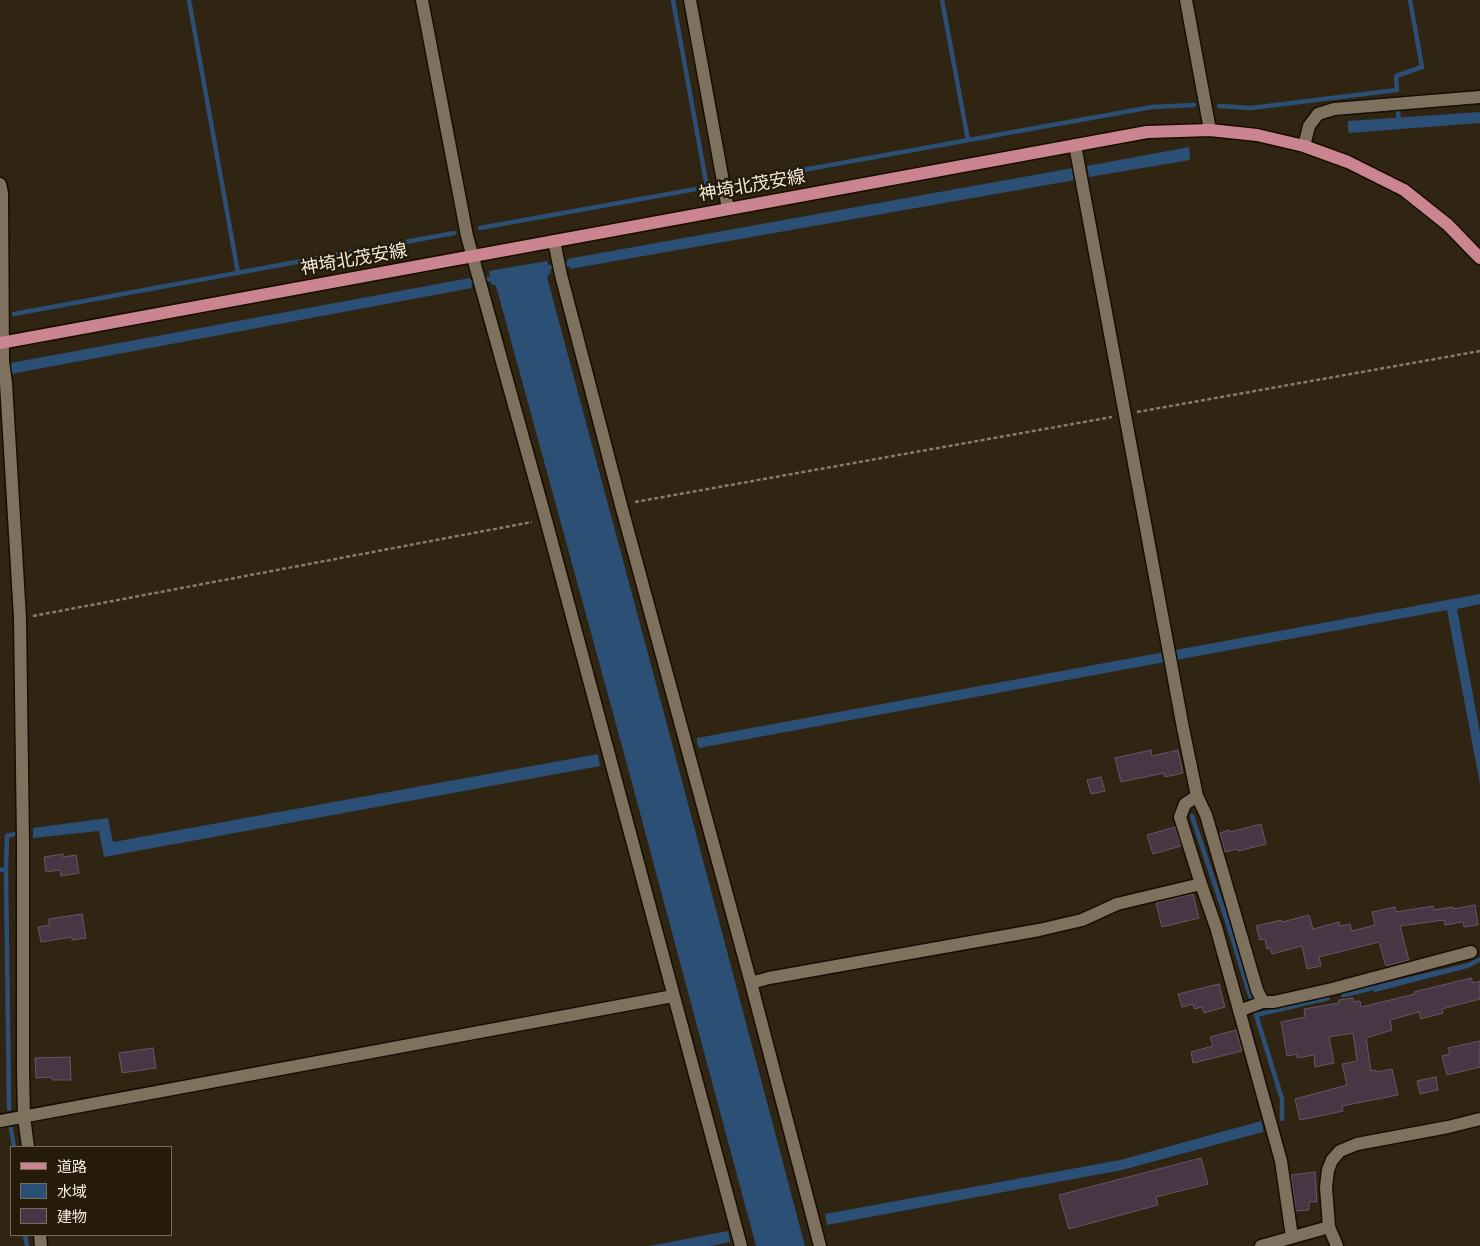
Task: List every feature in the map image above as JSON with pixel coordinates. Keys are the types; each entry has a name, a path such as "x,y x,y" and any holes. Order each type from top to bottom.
{"main road":[{"name":"神埼北茂安線","path":"1,343 1147,132 1210,130 1257,135 1304,146 1348,162 1404,190 1448,225 1480,258"}],"street":[{"path":"422,0 472,256 546,520 741,1246"},
{"path":"690,0 728,208"},
{"path":"1186,0 1210,130"},
{"path":"1304,146 1308,126 1318,114 1334,109 1480,98"},
{"path":"1075,145 1197,796 1206,815 1257,990 1252,1006"},
{"path":"0,184 2,192 1,343 6,383 20,618 23,832 23,1070 24,1117 28,1146"},
{"path":"554,241 561,275 621,505 751,983 820,1246"},
{"path":"1197,796 1185,804 1180,817 1216,927 1252,1006 1281,1161 1292,1238"},
{"path":"751,983 769,978 1039,930 1082,920 1117,904 1201,884"},
{"path":"1252,1006 1332,989 1471,952"},
{"path":"0,1121 673,996"},
{"path":"1337,1246 1329,1227 1326,1187 1328,1170 1332,1160 1340,1151 1357,1144 1448,1127 1480,1118"},
{"path":"1261,1246 1329,1227"}],"path":[{"path":"621,505 1480,350"},
{"path":"20,618 546,520"}],"water":[{"path":"1480,112 1480,123 1349,133 1348,128 1348,121"},
{"path":"1189,147 1190,160 1089,177 1087,166"},
{"path":"1073,168 1075,180 570,269 567,259"},
{"path":"547,261 551,272 547,277 805,1246 756,1246 496,286 491,284 489,271"},
{"path":"470,278 472,288 0,376 0,365"},
{"path":"1480,594 1480,604 1457,609 1480,733 1480,784 1447,610 699,748 697,743 697,738"},
{"path":"598,754 600,766 104,857 99,831 33,838 33,828 108,818 113,842"},
{"path":"1480,957 1480,962 1468,968 1375,992 1366,987 1468,963"},
{"path":"1261,1121 1263,1132 1122,1170 827,1225 825,1214 1120,1160"},
{"path":"728,1231 730,1242 710,1246 649,1246"}],"building":[{"path":"1151,750 1152,756 1178,750 1183,773 1165,777 1164,773 1121,782 1115,758"},
{"path":"1101,777 1105,791 1091,794 1087,780"},
{"path":"1261,824 1266,844 1238,851 1237,849 1225,852 1220,833"},
{"path":"1175,827 1181,846 1153,854 1147,835"},
{"path":"63,854 63,857 76,855 79,873 61,876 60,870 46,872 44,857"},
{"path":"1193,894 1199,918 1162,927 1156,903"},
{"path":"1475,905 1478,925 1464,927 1463,922 1445,925 1444,920 1400,926 1409,960 1386,966 1379,942 1319,957 1321,966 1307,969 1302,946 1272,954 1270,948 1267,949 1265,939 1260,940 1256,926 1309,915 1313,929 1339,922 1340,926 1350,924 1352,931 1375,925 1372,912 1395,907 1396,912 1433,906 1434,910"},
{"path":"82,914 86,938 72,940 72,937 41,942 38,927 49,925 49,919"},
{"path":"1471,978 1473,983 1480,981 1480,999 1442,1009 1443,1013 1421,1019 1419,1012 1390,1020 1392,1030 1366,1038 1371,1071 1392,1069 1398,1095 1342,1106 1343,1111 1300,1120 1295,1099 1347,1085 1342,1064 1357,1061 1353,1033 1329,1037 1334,1063 1315,1067 1314,1055 1297,1058 1297,1054 1287,1056 1281,1022 1305,1017 1304,1009 1339,1003 1339,1000 1353,998 1354,1002 1360,1001 1361,1007"},
{"path":"1219,984 1225,1007 1204,1013 1202,1007 1194,1009 1193,1004 1182,1007 1178,994"},
{"path":"1236,1030 1242,1051 1193,1063 1191,1052 1213,1046 1210,1037"},
{"path":"1480,1041 1480,1067 1447,1075 1442,1056 1450,1054 1448,1048"},
{"path":"153,1048 156,1068 122,1073 119,1053"},
{"path":"70,1057 71,1080 52,1080 52,1077 36,1078 35,1058"},
{"path":"1436,1077 1438,1090 1420,1094 1417,1081"},
{"path":"1201,1158 1208,1184 1156,1197 1158,1205 1069,1229 1059,1195"},
{"path":"1315,1172 1317,1202 1309,1202 1309,1210 1296,1211 1291,1175"}],"waterway":[{"path":"189,0 238,273"},
{"path":"480,228 707,187 673,0"},
{"path":"942,0 968,140"},
{"path":"1219,106 1251,108 1397,90 1396,76 1422,67 1410,0"},
{"path":"736,182 1152,107 1194,105"},
{"path":"1398,111 1399,122"},
{"path":"14,314 454,233"},
{"path":"544,268 574,263"},
{"path":"466,283 495,278"},
{"path":"1192,816 1228,924 1282,1099 1282,1119"},
{"path":"0,870 6,869 7,836 15,834"},
{"path":"6,869 9,1109"},
{"path":"1343,995 1369,989"},
{"path":"1256,1015 1328,998"},
{"path":"11,1129 14,1146"},
{"path":"25,1236 27,1246"}]}
